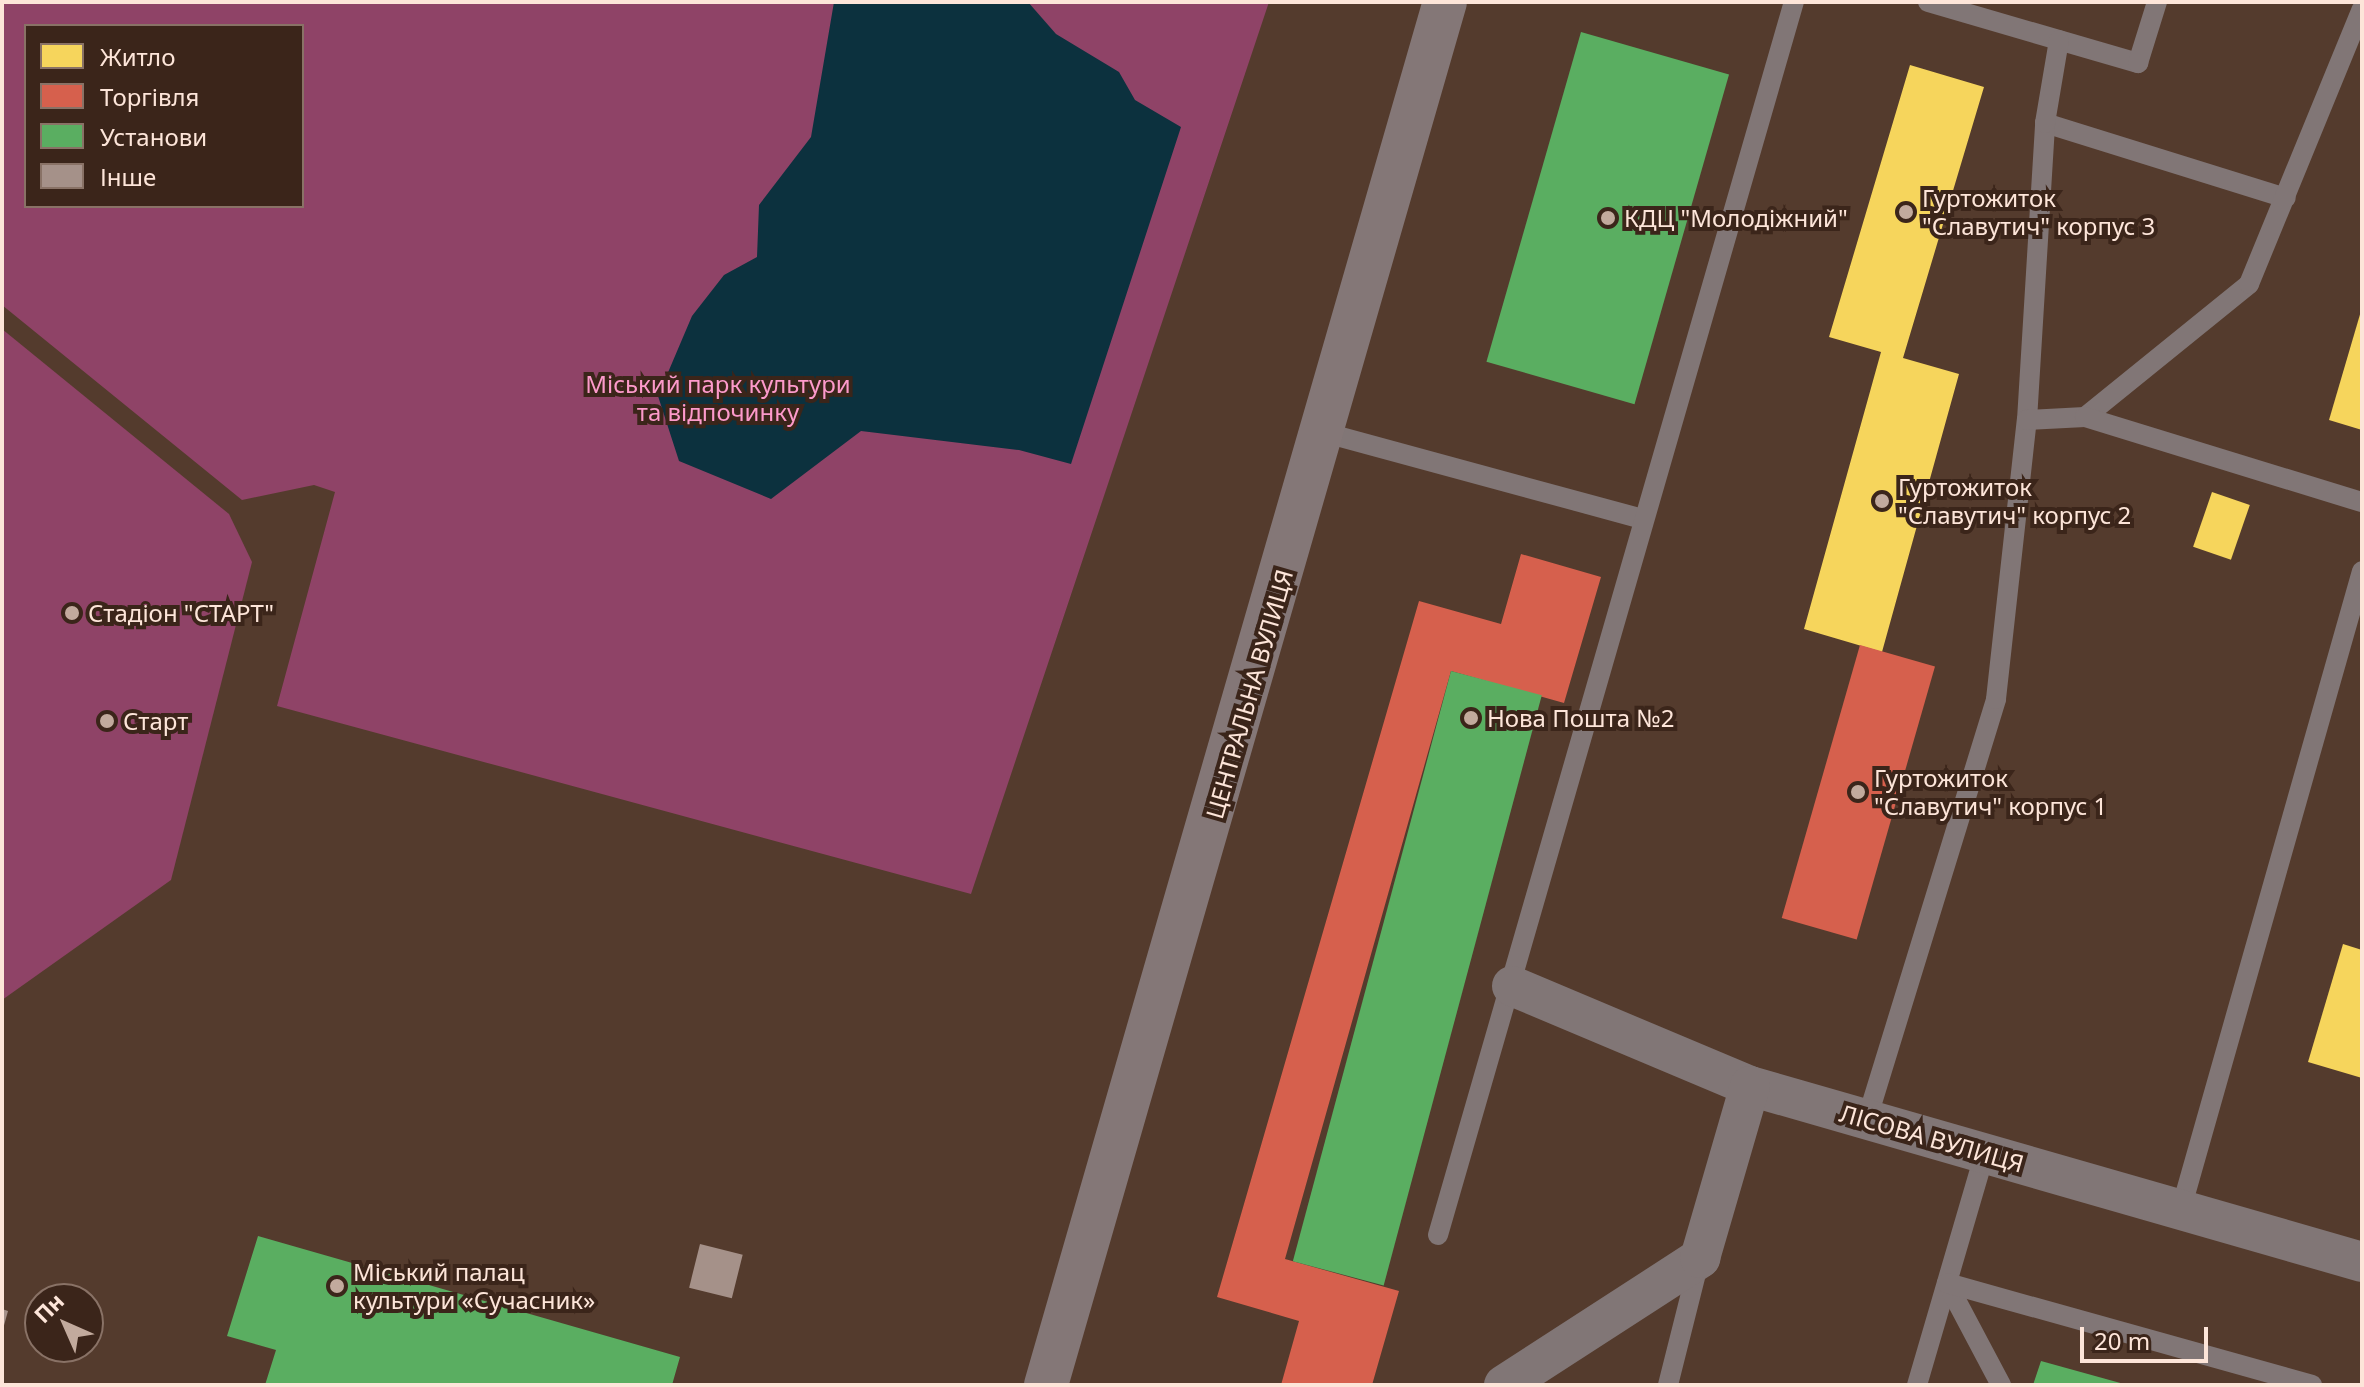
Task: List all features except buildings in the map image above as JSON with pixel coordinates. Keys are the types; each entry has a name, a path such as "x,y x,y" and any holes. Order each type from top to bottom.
{"street":[{"name":"ЦЕНТРАЛЬНА ВУЛИЦЯ","path":"1046,1385 1326,433 1445,2"},
{"name":"ЛІСОВА ВУЛИЦЯ","path":"1512,986 1750,1086 2362,1262"},
{"path":"1519,1383 1700,1258 1750,1086"}],"lane":[{"path":"1438,1235 1512,986 1642,519 1794,2"},
{"path":"1928,2 2138,63 2157,2"},
{"path":"2085,417 2249,284 2362,9"},
{"path":"1867,1119 1996,699 2027,420 2045,123 2059,40"},
{"path":"2045,123 2286,198"},
{"path":"2027,420 2085,417 2362,502"},
{"path":"1326,433 1642,519"},
{"path":"2181,1209 2362,571"},
{"path":"1917,1385 1985,1153"},
{"path":"1668,1385 1700,1258"},
{"path":"1947,1283 2300,1383"},
{"path":"1947,1283 2001,1385"}],"green space":[{"name":"Міський парк культури та відпочинку","path":"2,2 1269,2 971,894 277,706 335,492 314,485 242,500 2,305"},
{"name":"Старт","path":"2,329 229,514 252,562 171,880 2,1000"}],"water":[{"path":"834,2 1028,2 1056,34 1119,72 1135,100 1181,127 1071,464 1019,450 861,431 771,499 679,461 658,396 692,316 724,275 757,257 759,205 811,137"}],"place":[{"name":"Гуртожиток \"Славутич\" корпус 3","path":"1906,212"},
{"name":"КДЦ \"Молодіжний\"","path":"1608,218"},
{"name":"Гуртожиток \"Славутич\" корпус 2","path":"1882,501"},
{"name":"Стадіон \"СТАРТ\"","path":"72,613"},
{"name":"Нова Пошта №2","path":"1471,718"},
{"name":"Старт","path":"107,721"},
{"name":"Гуртожиток \"Славутич\" корпус 1","path":"1858,792"},
{"name":"Міський палац культури «Сучасник»","path":"337,1286"}]}
